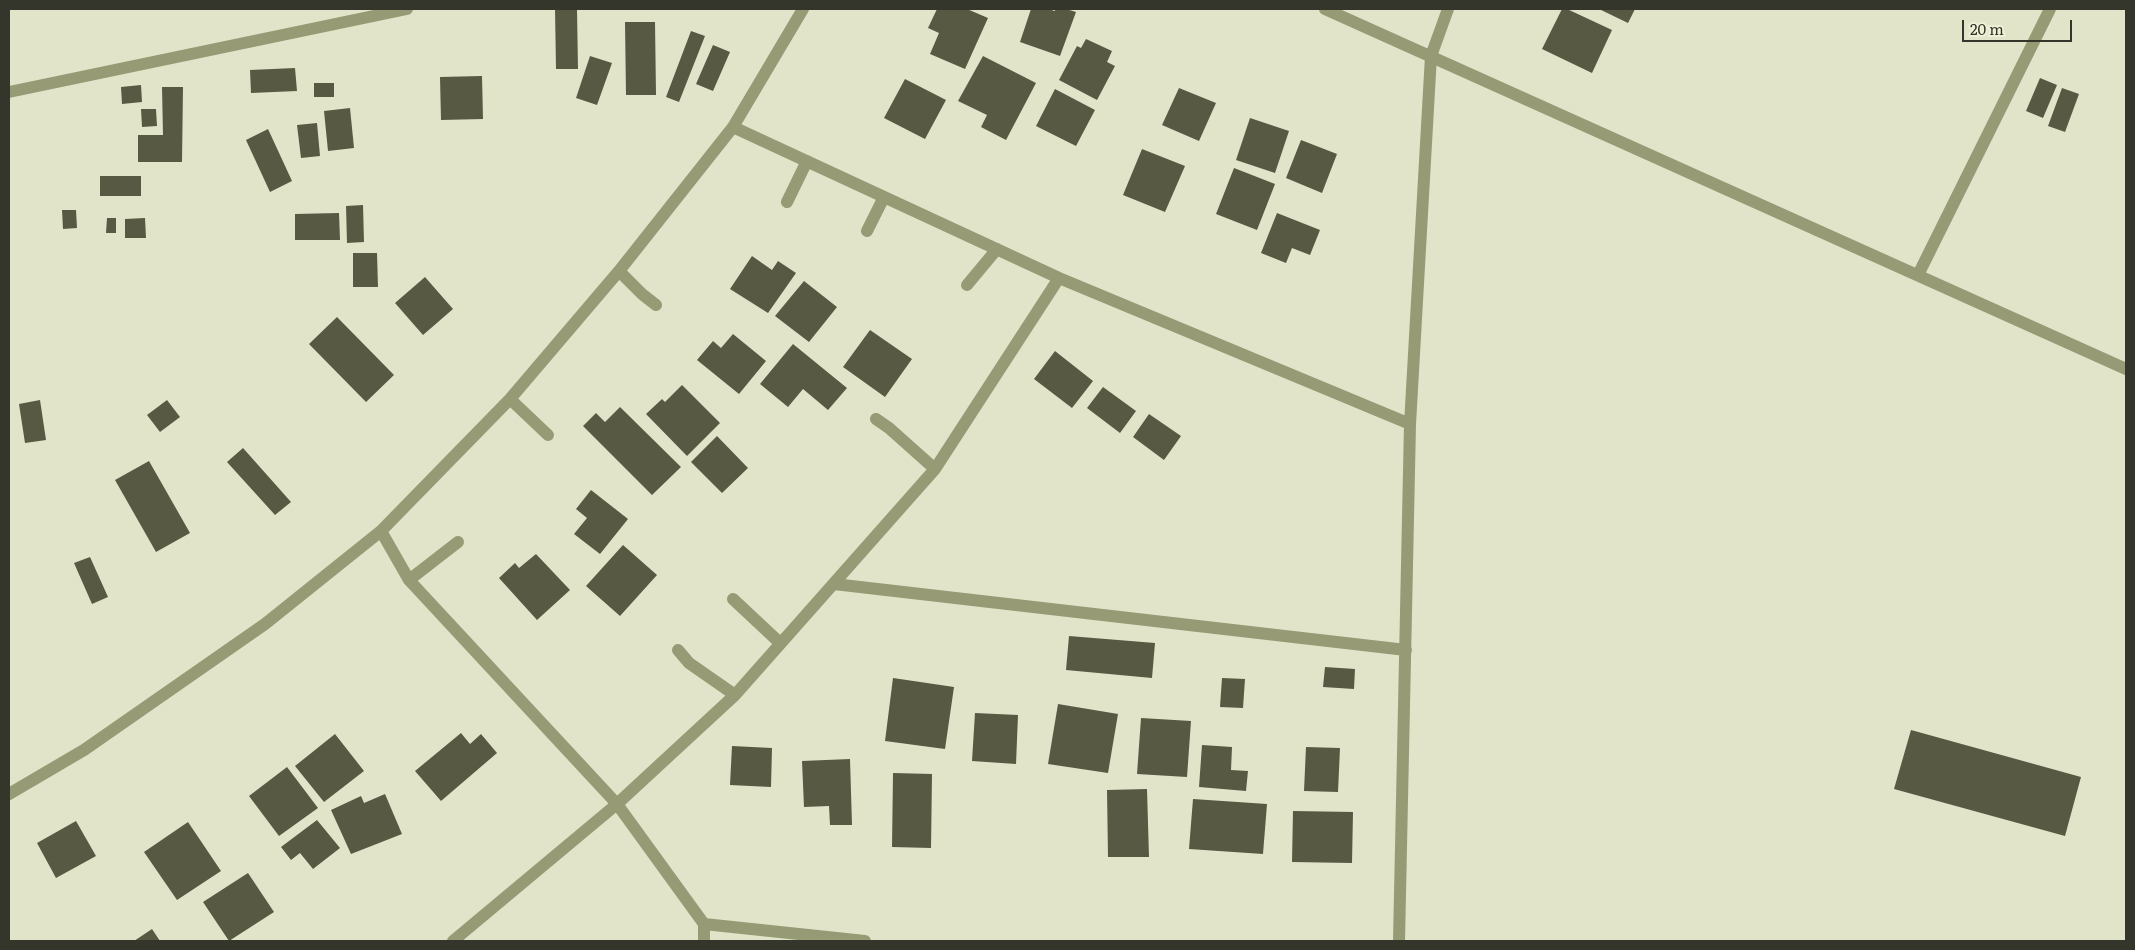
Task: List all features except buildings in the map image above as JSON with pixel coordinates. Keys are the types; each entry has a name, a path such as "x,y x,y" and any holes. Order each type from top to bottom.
{"street":[{"path":"9,92 407,9"},
{"path":"9,794 84,750 265,624 380,531 510,399 619,271 733,127 802,9"},
{"path":"1325,9 2126,369"},
{"path":"1399,941 1410,424 1431,56 1448,9"},
{"path":"1918,275 2050,9"},
{"path":"733,127 1059,278 1410,424"},
{"path":"787,202 807,162"},
{"path":"867,231 884,196"},
{"path":"966,286 997,249"},
{"path":"619,271 656,305"},
{"path":"453,941 617,804 735,695 935,469 1059,278"},
{"path":"510,399 548,435"},
{"path":"876,419 889,428 935,469"},
{"path":"380,531 409,580 617,804 704,924 704,941"},
{"path":"409,580 458,542"},
{"path":"834,584 1406,650"},
{"path":"733,599 780,642"},
{"path":"678,650 690,663 735,695"},
{"path":"704,924 865,941"}]}
